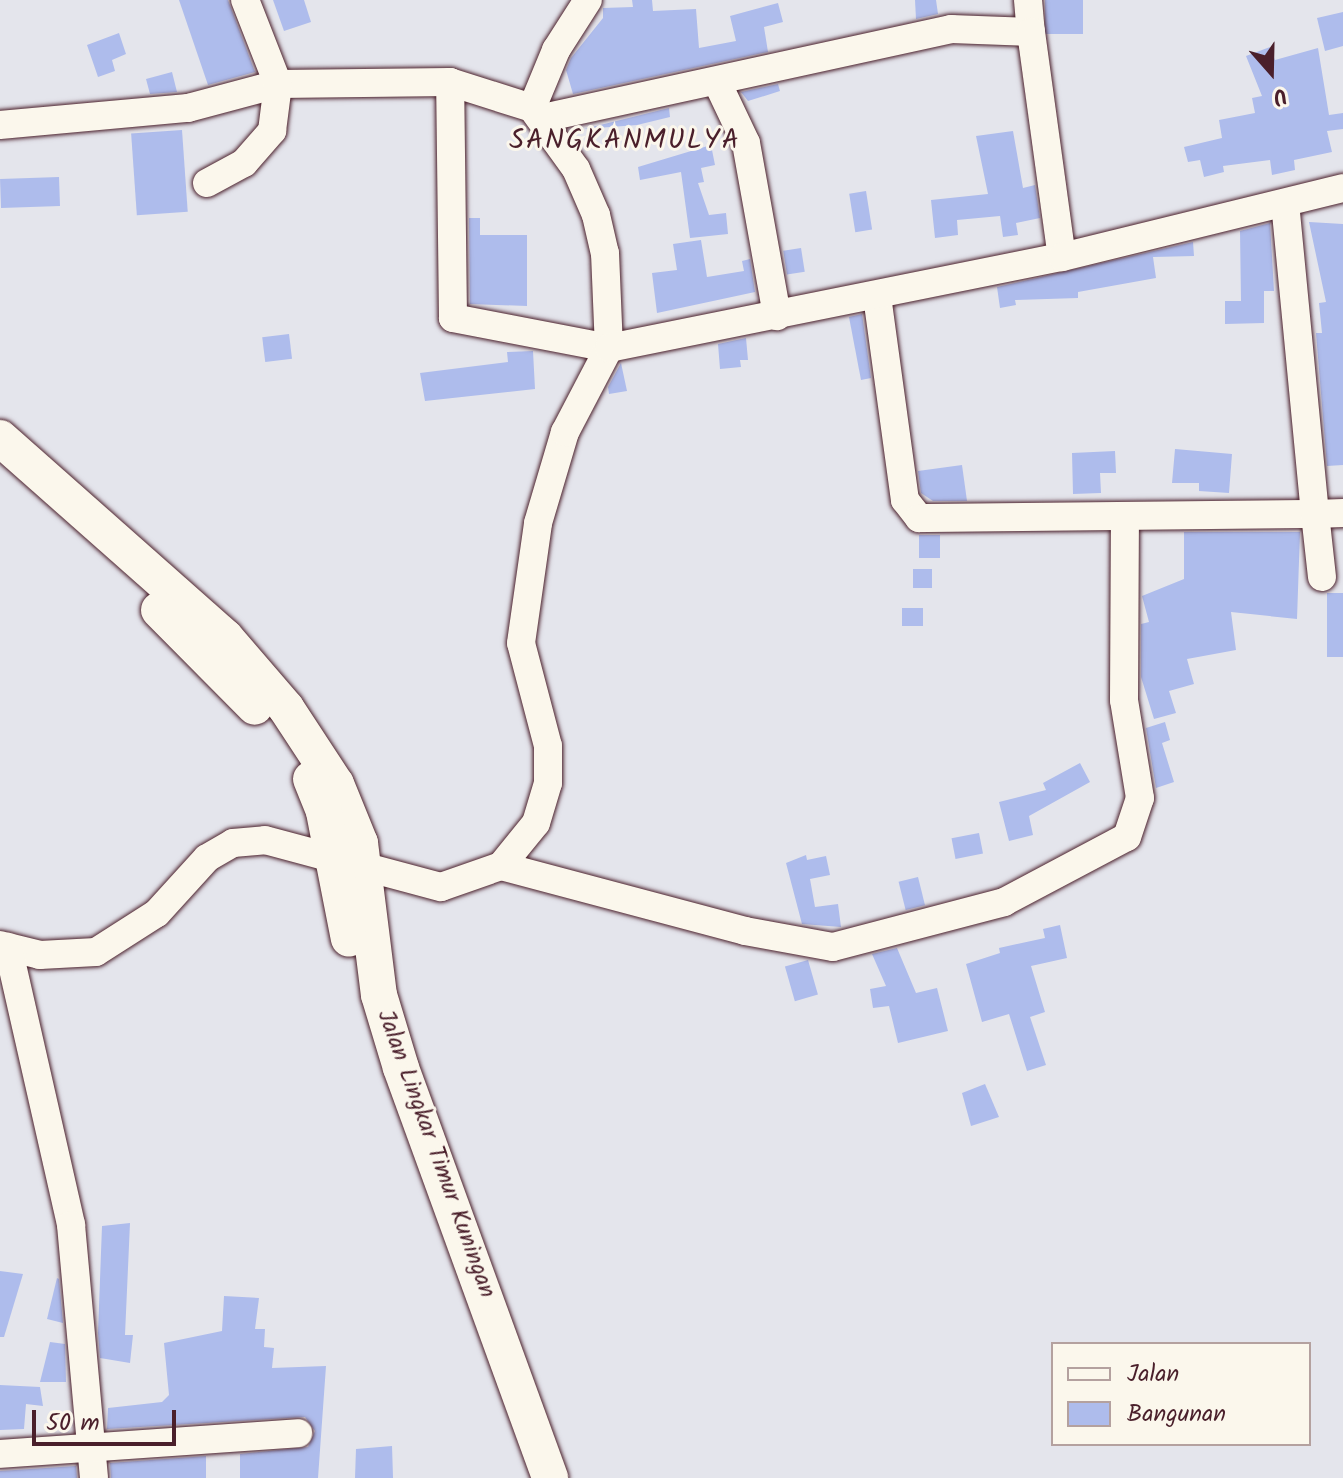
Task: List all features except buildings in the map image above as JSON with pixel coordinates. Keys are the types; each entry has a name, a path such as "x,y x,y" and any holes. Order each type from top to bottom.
{"main road":[{"name":"Jalan Lingkar Timur Kuningan","path":"0,438 225,637 286,708 336,784 353,820 348,863 353,975 383,1080 488,1355 528,1478"},
{"name":"Jalan Lingkar Timur Kuningan","path":"0,465 178,627 293,749 348,863 379,995 401,1068 550,1478"}],"street":[{"path":"207,183 244,163 272,131 278,84 245,0"},
{"path":"537,113 556,50 588,0"},
{"path":"1028,0 1062,257"},
{"path":"0,125 188,108 278,84 450,82 537,113 718,84 951,29 1031,32"},
{"path":"450,82 453,318 609,348 1062,257 1343,188"},
{"path":"718,84 746,143 777,316"},
{"path":"94,1478 88,1448 71,1225 4,946 40,955 96,952 157,913 207,858 233,843 265,840 441,887 501,866 536,823 548,783 548,746 521,643 538,523 565,432 609,348 605,253 596,215 576,169 537,113"},
{"path":"1285,204 1329,513 1322,577"},
{"path":"877,296 909,510 919,518 1329,513"},
{"path":"501,866 745,931 833,947 1004,902 1127,837 1136,825 1140,798 1124,700 1125,517"},
{"path":"0,1454 298,1433"}],"district":[{"name":"SANGKANMULYA","path":"625,141"}]}
